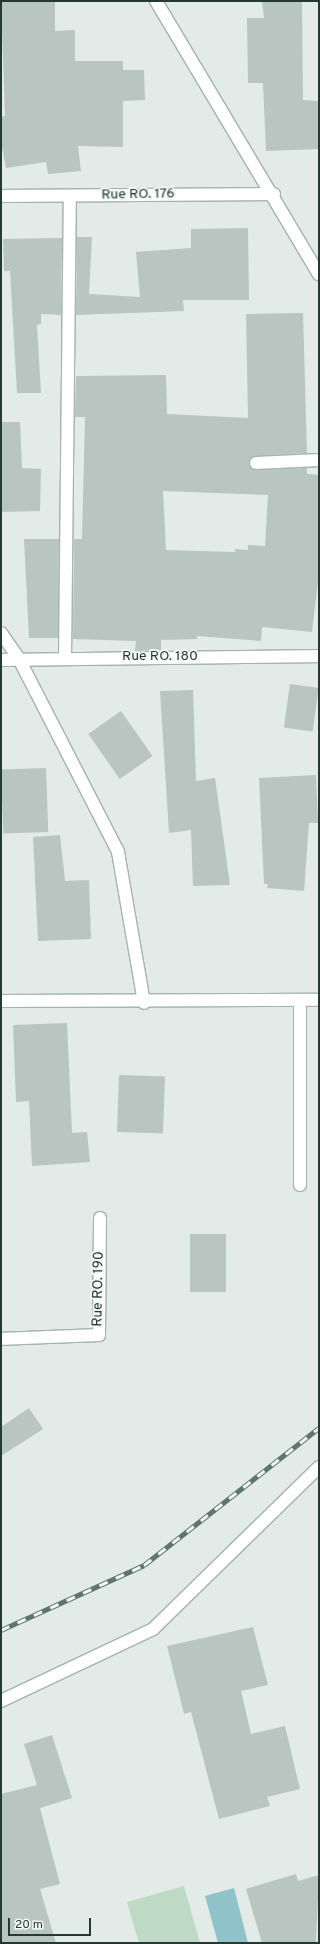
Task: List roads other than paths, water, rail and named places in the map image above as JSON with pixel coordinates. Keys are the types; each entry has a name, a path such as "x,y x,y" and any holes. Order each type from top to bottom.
{"street":[{"path":"156,1 274,194 319,274"},
{"name":"Rue RO. 176","path":"1,196 274,194"},
{"path":"65,658 70,196"},
{"path":"256,463 319,460"},
{"path":"1,633 19,659 118,852 144,1003"},
{"name":"Rue RO. 180","path":"1,660 319,656"},
{"path":"300,1000 300,1185"},
{"path":"1,1001 144,1003 319,1000"},
{"name":"Rue RO. 190","path":"1,1339 99,1335 100,1218"},
{"path":"1,1701 154,1629 319,1467"}],"water":[{"path":"234,1888 248,1943 218,1943 205,1896"}],"railway":[{"path":"1,1630 144,1565 319,1428"}]}
